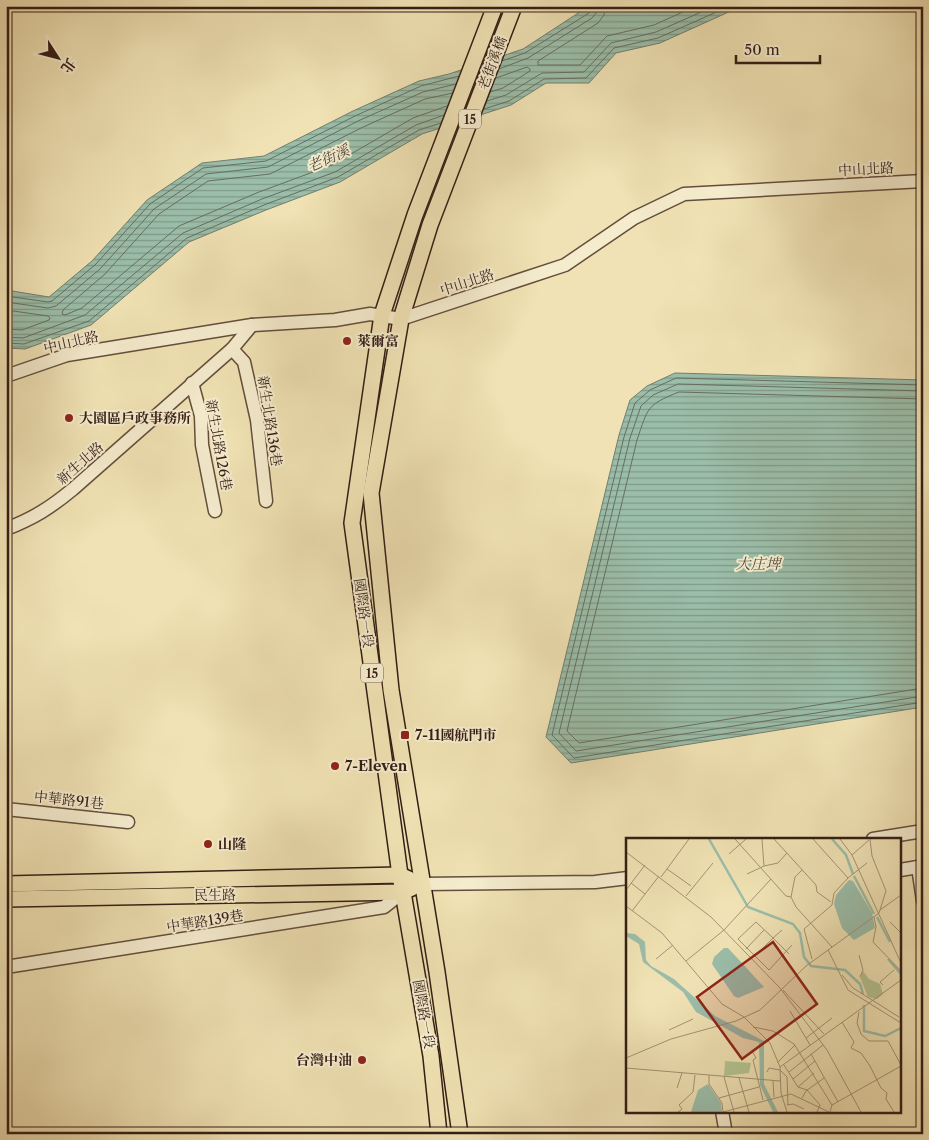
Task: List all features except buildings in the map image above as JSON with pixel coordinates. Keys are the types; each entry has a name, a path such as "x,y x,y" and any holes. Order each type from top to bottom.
{"main road":[{"name":"老街溪橋","path":"415,215 495,6"},
{"name":"老街溪橋","path":"430,225 512,10"},
{"name":"國際路一段","path":"415,215 382,315 352,523 400,875 431,1056 439,1134"},
{"name":"國際路一段","path":"430,225 401,319 371,493 390,690 460,1134"},
{"name":"民生路","path":"6,884 400,875 422,884"},
{"name":"民生路","path":"6,899 403,892 422,884"}],"street":[{"name":"中山北路","path":"6,376 67,355 252,325 335,320 370,314 401,319 565,266 634,218 684,194 923,181"},
{"name":"新生北路","path":"6,529 49,509 232,350 252,325"},
{"name":"新生北路136巷","path":"232,350 244,362 257,420 266,502"},
{"name":"新生北路126巷","path":"192,383 201,416 202,444 215,511"},
{"name":"中華路91巷","path":"6,809 128,822"},
{"path":"879,838 923,831"},
{"path":"902,870 920,866 923,902"},
{"name":"民生路","path":"422,884 595,882 626,878"},
{"name":"中華路139巷","path":"6,967 384,907 403,892"},
{"path":"722,1112 726,1134"}],"water":[{"name":"老街溪","path":"589,6 742,6 660,43 616,53 589,83 546,83 511,105 422,134 340,182 189,242 91,325 25,349 6,348 6,290 49,297 92,261 147,200 202,163 264,156 353,111 419,81 449,74 523,49"},
{"name":"大庄埤","path":"675,373 923,380 923,707 571,763 546,737 619,435 630,400 647,386"}],"place":[{"name":"萊爾富","path":"347,341"},
{"name":"大園區戶政事務所","path":"69,418"},
{"name":"7-11國航門市","path":"405,735"},
{"name":"7-Eleven","path":"335,766"},
{"name":"山隆","path":"208,844"},
{"name":"台灣中油","path":"362,1060"}]}
